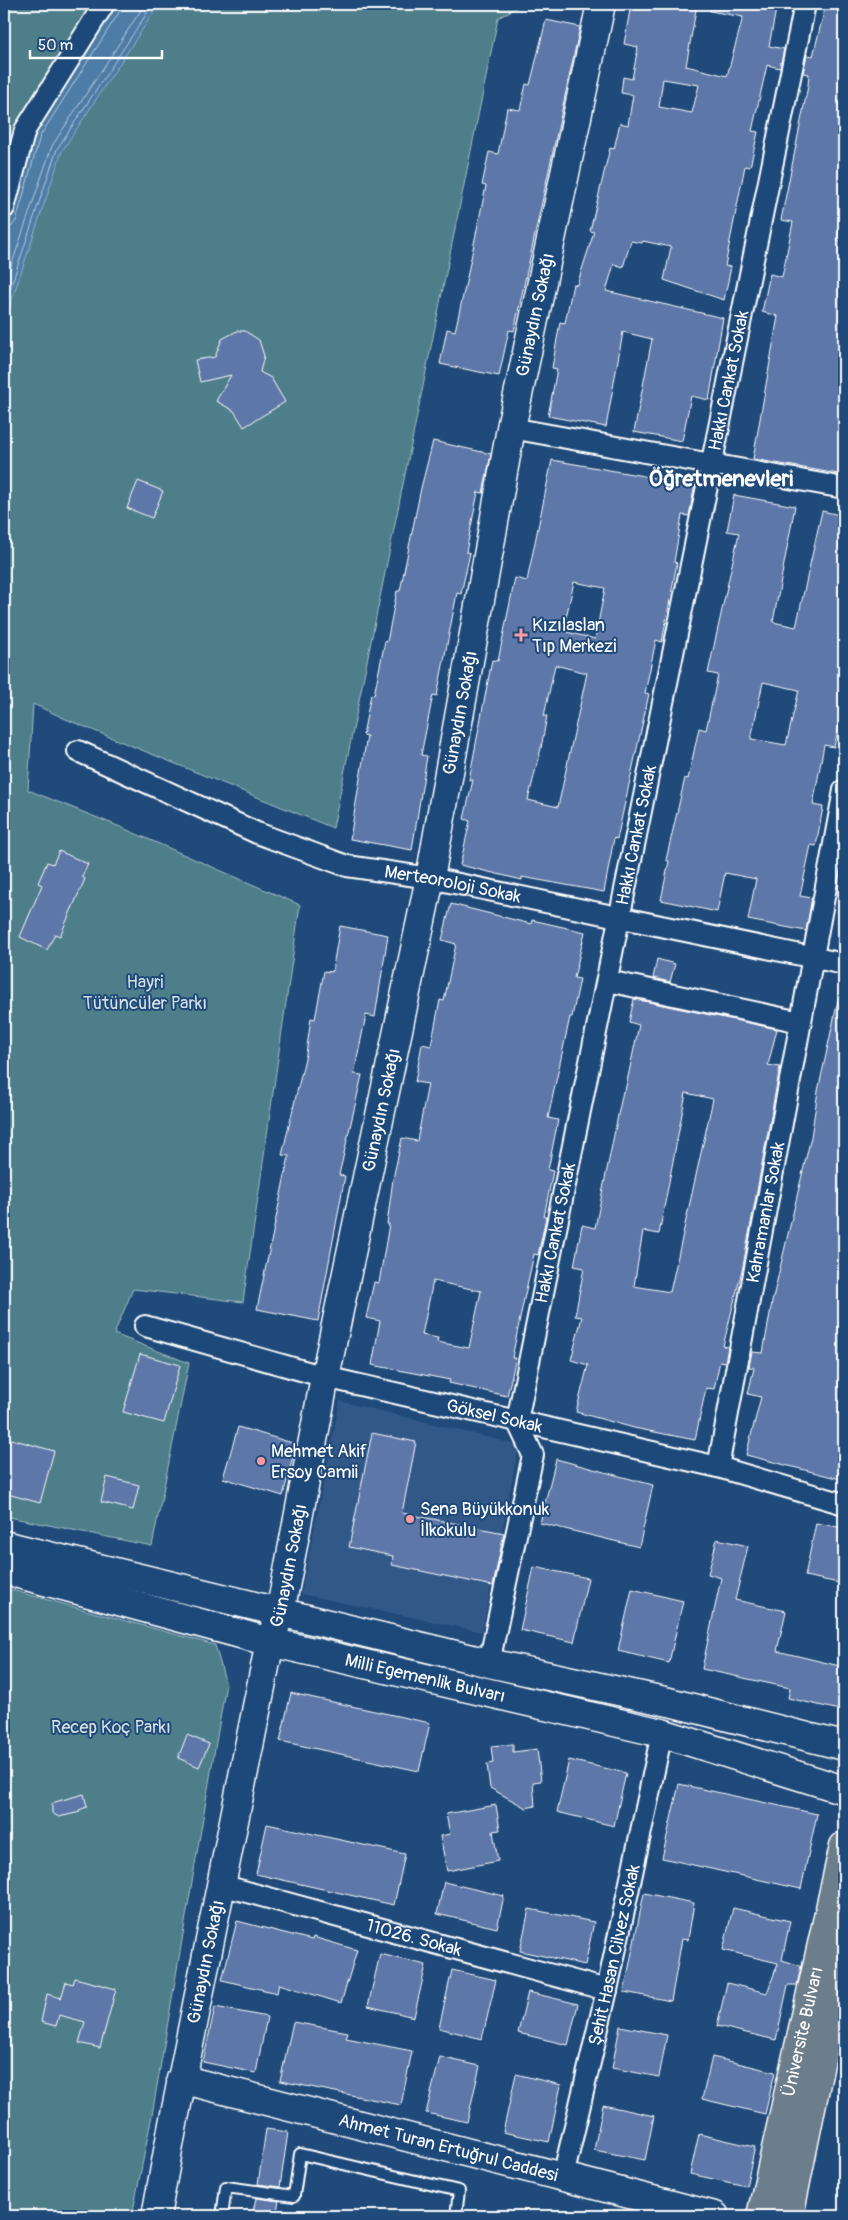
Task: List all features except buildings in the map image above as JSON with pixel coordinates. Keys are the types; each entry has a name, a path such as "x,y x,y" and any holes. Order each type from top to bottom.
{"main road":[{"name":"Üniversite Bulvarı","path":"761,2216 844,1846"},
{"name":"Üniversite Bulvarı","path":"789,2216 839,1998 844,1945"}],"street":[{"path":"4,208 25,130 104,4"},
{"name":"Günaydın Sokağı","path":"156,2216 220,1885 270,1642 280,1613 325,1377 430,878 511,428 601,4"},
{"name":"Hakkı Cankat Sokak","path":"517,1421 621,918 805,4"},
{"path":"511,428 844,488"},
{"name":"Merteoroloji Sokak","path":"78,751 266,837 347,866 430,878 844,964"},
{"name":"Kahramanlar Sokak","path":"718,1468 844,790"},
{"path":"608,981 800,1022"},
{"name":"Göksel Sokak","path":"145,1326 325,1377 718,1468 844,1504"},
{"path":"489,1663 533,1455 517,1421"},
{"name":"Milli Egemenlik Bulvarı","path":"4,1545 489,1663 669,1702 844,1746"},
{"name":"Milli Egemenlik Bulvarı","path":"4,1570 270,1642 662,1733 844,1790"},
{"name":"Şehit Hasan Cilvez Sokak","path":"563,2177 607,1990 662,1733"},
{"name":"11026. Sokak","path":"220,1885 607,1990"},
{"name":"Ahmet Turan Ertuğrul Caddesi","path":"182,2079 715,2216"}],"lane":[{"path":"222,2216 226,2187 294,2196 300,2154 459,2191 456,2216"}],"shaded area":[{"name":"Sena Büyükkonuk İlkokulu","path":"340,1401 519,1445 482,1632 301,1594"}],"green space":[{"name":"Hayri Tütüncüler Parkı","path":"4,4 523,4 498,18 333,828 33,704 28,790 118,826 300,905 243,1302 133,1289 114,1334 189,1363 152,1546 4,1516"},
{"name":"Recep Koç Parkı","path":"4,1588 215,1645 226,1684 152,2115 132,2216 4,2216"}],"water":[{"path":"112,4 159,4 62,151 7,314 7,419 4,423 4,225 30,131"}],"place":[{"name":"Kızılaslan Tıp Merkezi","path":"521,635"},
{"name":"Mehmet Akif Ersoy Camii","path":"261,1461"},
{"name":"Sena Büyükkonuk İlkokulu","path":"410,1519"}],"district":[{"name":"Öğretmenevleri","path":"721,479"}]}
